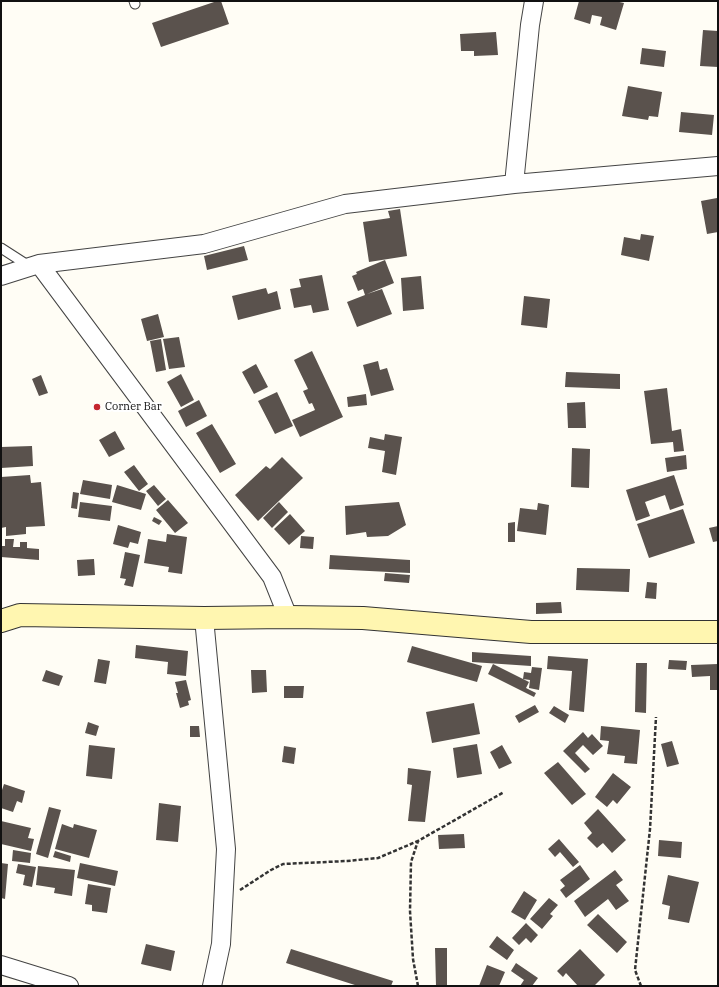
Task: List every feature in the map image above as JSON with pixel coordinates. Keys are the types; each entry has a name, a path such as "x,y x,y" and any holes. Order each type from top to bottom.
{"main road":[{"path":"1,621 20,615 204,618 363,618 531,632 718,632"}],"street":[{"path":"514,184 534,1"},
{"path":"1,276 34,265 204,244 345,204 514,184 718,166"},
{"path":"34,265 272,577 288,617"},
{"path":"204,618 226,850 221,944 212,986"},
{"path":"1,965 69,986"}],"lane":[{"path":"1,248 34,265"}],"path":[{"path":"641,986 635,970 650,829 656,717"},
{"path":"223,901 283,864 378,858 418,840 504,792"},
{"path":"418,840 410,862 410,911 413,959 418,986"}],"building":[{"path":"217,1 221,1 229,24 161,47 152,23"},
{"path":"579,1 615,1 624,3 616,30 600,25 602,17 592,15 590,24 574,19"},
{"path":"703,30 718,31 718,67 700,66"},
{"path":"496,32 498,55 474,56 474,51 461,51 460,34"},
{"path":"642,48 666,51 664,67 640,64"},
{"path":"628,86 662,92 658,117 649,116 648,120 622,116"},
{"path":"681,112 714,115 712,135 679,132"},
{"path":"717,198 718,232 707,234 701,201"},
{"path":"400,209 407,256 369,262 363,222 390,218 388,211"},
{"path":"641,234 654,236 649,261 621,255 624,237 640,240"},
{"path":"244,246 248,260 207,270 204,256"},
{"path":"385,260 394,283 367,294 382,289 392,314 357,327 347,302 365,295 363,289 358,291 352,276 357,274 356,272"},
{"path":"322,275 329,310 313,313 311,305 294,308 290,289 301,287 299,279"},
{"path":"421,276 424,309 403,311 401,278"},
{"path":"266,288 268,294 277,291 281,309 238,320 232,296"},
{"path":"524,296 550,299 547,328 521,325"},
{"path":"158,314 164,337 147,341 141,319"},
{"path":"179,337 185,367 169,369 163,339"},
{"path":"161,339 166,370 156,372 150,341"},
{"path":"312,351 343,417 300,437 292,420 315,410 312,403 309,404 303,391 308,389 294,360"},
{"path":"378,361 380,370 387,368 394,390 371,396 363,365"},
{"path":"256,364 268,387 254,394 242,372"},
{"path":"566,372 620,374 620,389 565,387"},
{"path":"181,374 194,400 181,407 167,382"},
{"path":"41,375 48,393 39,396 32,379"},
{"path":"667,388 672,431 681,429 684,451 674,452 673,442 651,444 644,391"},
{"path":"277,392 293,426 275,434 258,401"},
{"path":"366,394 367,405 348,407 347,397"},
{"path":"199,400 207,416 186,427 178,411"},
{"path":"585,402 586,428 568,428 567,403"},
{"path":"212,424 236,464 220,473 196,433"},
{"path":"115,431 125,449 109,457 99,440"},
{"path":"385,434 402,437 396,475 382,472 385,451 368,448 370,437 384,440"},
{"path":"32,446 33,466 1,468 1,447"},
{"path":"572,448 590,449 589,488 571,487"},
{"path":"686,455 687,469 667,472 665,458"},
{"path":"282,457 303,478 258,521 235,495 266,466 270,469"},
{"path":"134,465 148,484 139,491 124,472"},
{"path":"30,475 31,483 41,482 45,526 26,527 26,534 6,536 6,527 1,528 1,477"},
{"path":"674,475 684,505 670,510 665,495 645,502 650,516 636,521 626,490"},
{"path":"83,480 112,485 110,499 80,494"},
{"path":"117,485 146,494 141,510 112,502"},
{"path":"154,485 166,499 158,506 146,491"},
{"path":"73,492 79,493 77,509 71,508"},
{"path":"168,500 188,523 175,533 156,510"},
{"path":"80,502 112,506 110,521 78,517"},
{"path":"279,502 288,512 272,528 263,518"},
{"path":"399,502 406,525 388,536 367,537 366,532 346,535 345,506"},
{"path":"538,503 549,505 546,535 517,531 520,508 537,510"},
{"path":"683,509 695,543 649,558 637,524"},
{"path":"290,514 305,531 289,545 274,529"},
{"path":"154,517 162,521 159,525 152,521"},
{"path":"515,522 515,542 508,542 508,523"},
{"path":"118,525 141,532 138,544 130,542 128,548 113,544"},
{"path":"718,526 718,541 713,542 709,528"},
{"path":"167,534 187,537 182,574 168,572 169,567 144,563 148,539 166,542"},
{"path":"301,536 314,537 313,549 300,548"},
{"path":"5,539 14,539 13,547 20,547 20,542 27,542 27,548 39,549 39,560 1,557 1,546 5,546"},
{"path":"125,552 140,555 133,587 124,585 126,579 120,578"},
{"path":"330,555 410,560 410,573 329,569"},
{"path":"94,559 95,575 78,576 77,560"},
{"path":"577,568 630,569 629,592 576,590"},
{"path":"385,573 410,575 409,583 384,581"},
{"path":"647,582 657,583 656,599 645,598"},
{"path":"561,602 562,613 536,614 536,603"},
{"path":"136,645 188,651 186,676 167,674 168,662 135,658"},
{"path":"412,646 482,666 477,682 407,662"},
{"path":"472,652 531,656 531,666 472,662"},
{"path":"548,656 588,659 584,712 569,710 572,671 547,669"},
{"path":"98,659 110,661 106,684 94,682"},
{"path":"669,660 687,661 686,670 668,669"},
{"path":"636,663 647,663 646,713 635,712"},
{"path":"493,664 529,682 526,688 536,693 534,697 488,674"},
{"path":"718,664 718,690 710,690 710,676 692,677 691,665"},
{"path":"532,667 542,668 539,690 529,688 530,680 523,679 524,672 531,673"},
{"path":"46,670 63,676 59,686 42,681"},
{"path":"251,670 266,670 267,692 252,693"},
{"path":"186,680 191,700 188,701 189,705 180,708 175,682"},
{"path":"284,686 304,686 303,698 284,698"},
{"path":"474,703 480,734 432,743 426,712"},
{"path":"535,705 539,712 519,723 515,716"},
{"path":"554,706 569,715 565,723 549,713"},
{"path":"88,722 99,726 96,736 85,733"},
{"path":"190,726 199,726 200,737 190,737"},
{"path":"601,726 640,730 637,764 624,763 625,756 607,754 609,741 600,740"},
{"path":"583,732 588,738 592,734 603,746 593,755 583,745 575,753 590,769 585,773 563,751"},
{"path":"672,741 679,764 667,767 661,744"},
{"path":"477,744 482,774 457,778 453,748"},
{"path":"89,745 115,748 112,779 86,776"},
{"path":"502,745 512,763 499,769 490,752"},
{"path":"284,746 296,748 294,764 282,762"},
{"path":"558,762 586,794 572,805 544,773"},
{"path":"408,768 431,771 425,822 408,821 412,785 407,784"},
{"path":"613,773 631,787 617,804 613,800 607,807 595,797"},
{"path":"4,784 25,791 22,803 17,801 13,812 1,808 1,793"},
{"path":"159,803 181,806 178,842 156,840"},
{"path":"49,807 61,810 48,858 36,854"},
{"path":"598,809 626,840 612,853 603,843 597,848 587,838 592,833 584,823"},
{"path":"1,821 31,828 28,838 34,839 31,851 1,844"},
{"path":"62,824 73,828 74,824 97,830 89,858 55,849"},
{"path":"464,834 465,848 439,849 438,835"},
{"path":"559,839 579,862 573,867 560,852 555,857 548,849"},
{"path":"659,840 682,842 681,858 658,856"},
{"path":"13,850 31,853 30,863 12,861"},
{"path":"55,851 71,856 70,862 53,857"},
{"path":"1,863 8,864 5,899 1,898"},
{"path":"80,863 118,871 115,886 77,878"},
{"path":"18,864 36,867 32,887 23,885 25,875 16,873"},
{"path":"580,865 590,879 566,898 560,890 565,886 560,880"},
{"path":"38,866 75,870 72,896 54,893 55,888 36,885"},
{"path":"615,870 623,880 616,885 629,901 616,910 608,899 585,917 574,901"},
{"path":"668,875 699,882 689,923 668,919 670,906 662,904"},
{"path":"88,884 111,888 107,913 92,911 92,905 85,904"},
{"path":"524,891 537,900 525,920 511,912"},
{"path":"549,898 558,905 550,914 553,916 542,929 530,919"},
{"path":"598,914 627,942 617,953 587,925"},
{"path":"526,923 538,935 531,943 526,938 519,945 512,938"},
{"path":"497,936 514,950 507,960 489,947"},
{"path":"146,944 175,951 171,971 141,964"},
{"path":"435,948 447,948 447,986 436,986"},
{"path":"291,949 393,981 391,986 358,986 286,963"},
{"path":"580,949 605,975 594,986 578,986 566,973 563,977 557,971"},
{"path":"516,963 538,978 532,986 520,986 524,980 511,971"},
{"path":"487,965 505,972 499,986 479,986"}],"place":[{"name":"Corner Bar","path":"97,407"}]}
